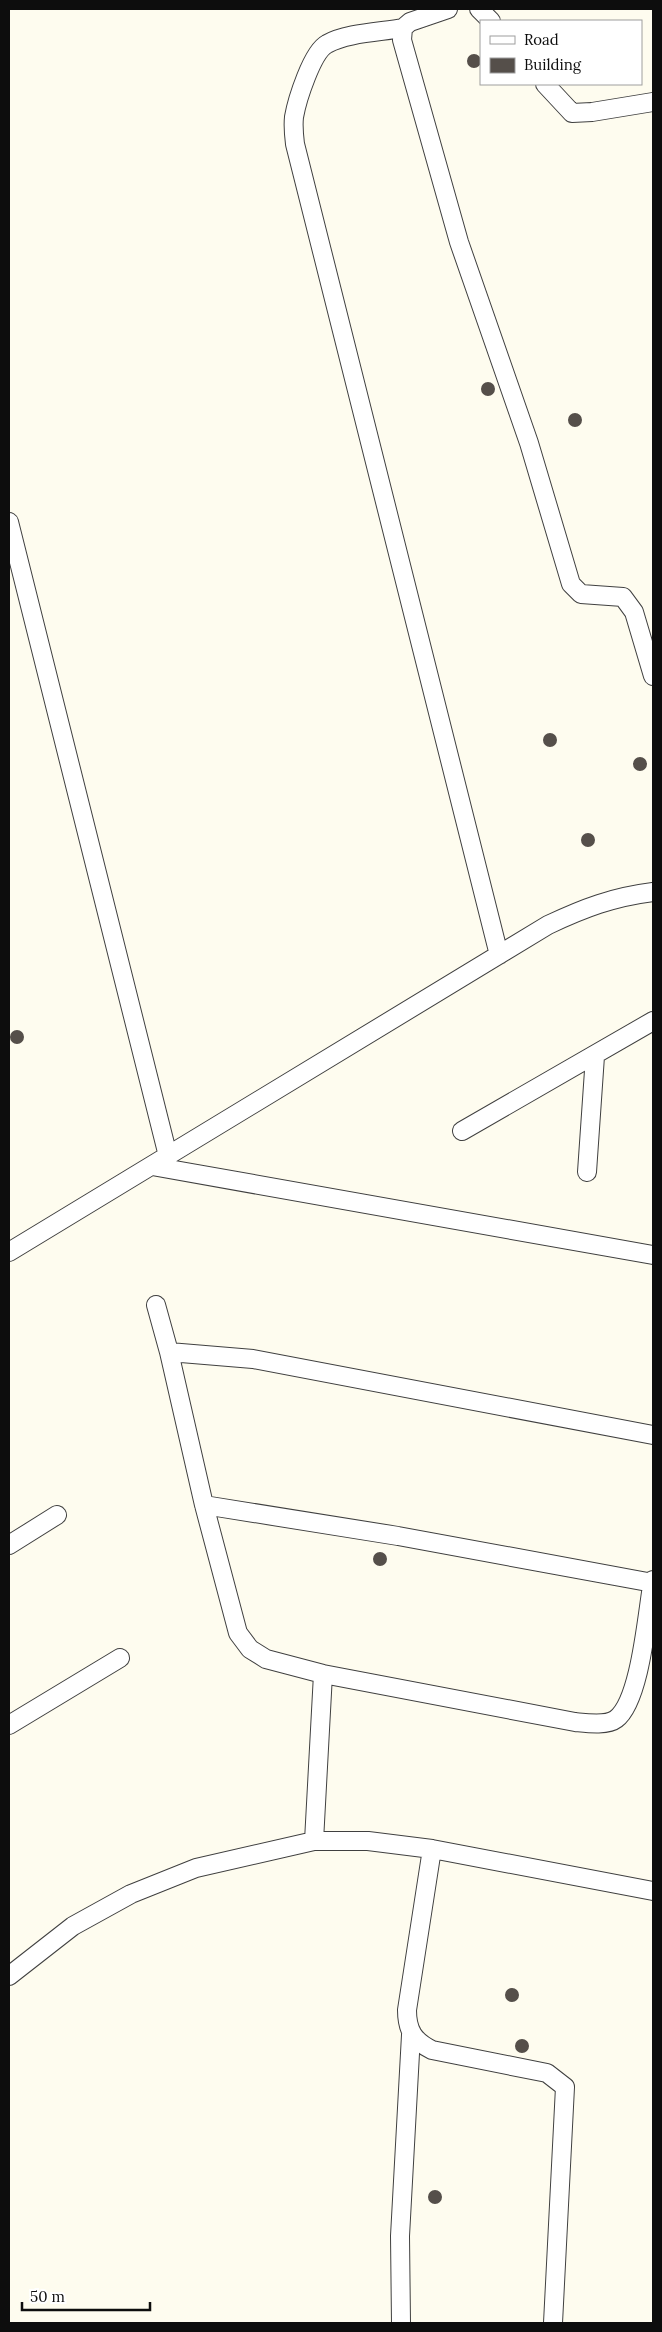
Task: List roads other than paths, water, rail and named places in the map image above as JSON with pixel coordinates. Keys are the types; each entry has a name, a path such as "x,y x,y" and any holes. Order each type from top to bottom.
{"street":[{"path":"448,9 410,22 403,28 342,39 327,44 320,49 311,64 294,117 295,144 499,955"},
{"path":"479,9 491,20"},
{"path":"403,28 402,40 459,242 529,443 571,584 581,594 623,597 634,612 653,676"},
{"path":"546,85 572,113 592,112 653,102"},
{"path":"9,522 168,1156"},
{"path":"9,1252 548,925 590,906 628,895 653,892"},
{"path":"462,1131 653,1021"},
{"path":"587,1172 595,1056"},
{"path":"152,1166 653,1255"},
{"path":"156,1304 204,1505 238,1633 250,1649 266,1659 323,1674 575,1722 596,1723 615,1720 627,1708 636,1681 653,1582 398,1536 204,1505"},
{"path":"169,1352 252,1359 653,1435"},
{"path":"9,1546 57,1515"},
{"path":"9,1725 120,1658"},
{"path":"314,1841 323,1674"},
{"path":"9,1976 73,1926 131,1894 196,1868 314,1841 368,1841 432,1849 653,1891"},
{"path":"401,2323 400,2236 411,2035 406,2010 432,1849"},
{"path":"411,2035 418,2043 432,2050 546,2073 565,2087 553,2323"}]}
